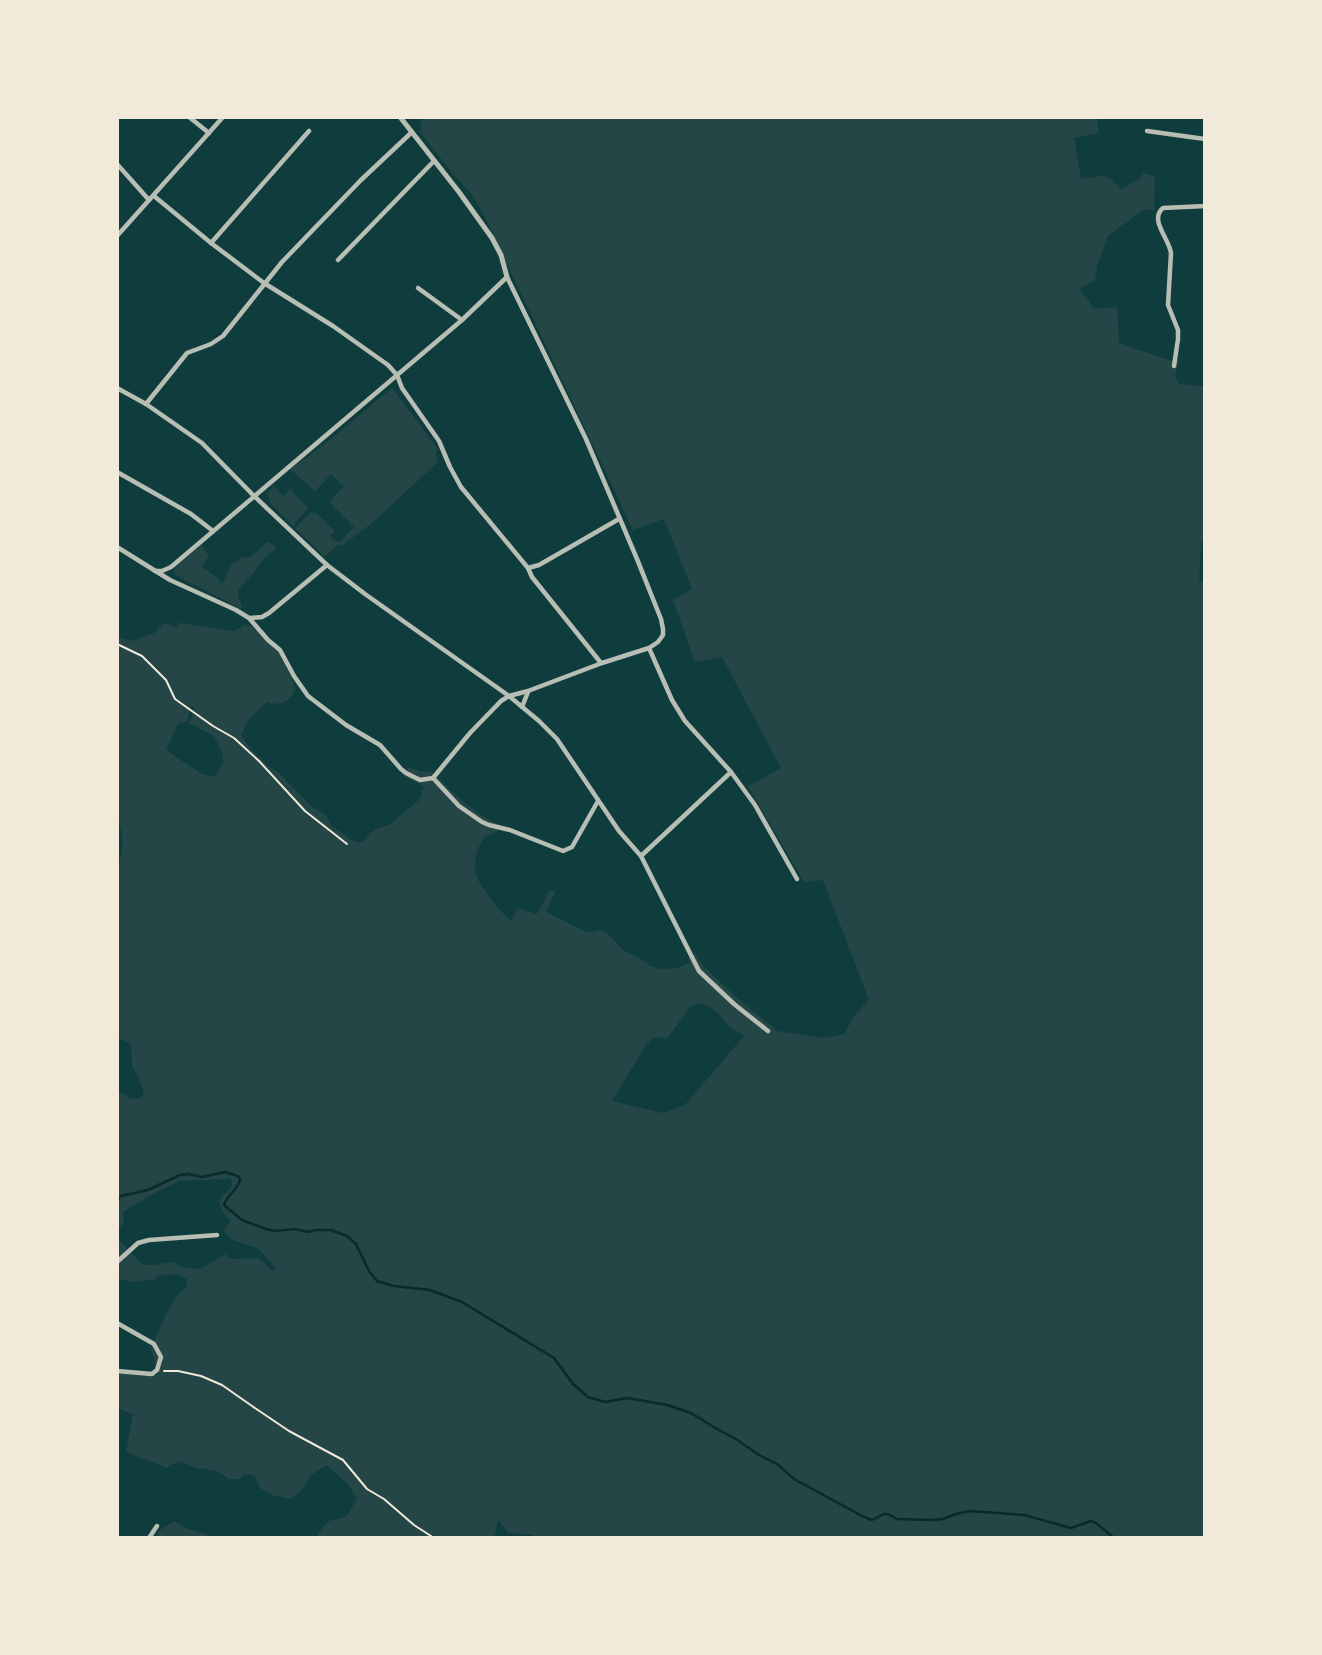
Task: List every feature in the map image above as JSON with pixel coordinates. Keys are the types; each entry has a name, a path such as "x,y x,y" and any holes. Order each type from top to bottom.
{"street":[{"path":"190,117 209,133"},
{"path":"117,236 223,117"},
{"path":"117,547 155,571 249,618 280,650 308,696 380,745 401,769 420,780 433,778 470,733 509,696 649,648 663,635 637,559 586,439 507,277 501,255 459,192 400,117"},
{"path":"211,243 309,131"},
{"path":"1147,131 1205,139"},
{"path":"146,404 187,353 211,344 223,336 282,262 325,216 412,132"},
{"path":"338,260 433,162"},
{"path":"117,164 152,198 264,283 334,326 388,365 439,441 461,487 602,663"},
{"path":"1174,366 1178,338 1168,305 1171,253 1157,215 1163,208 1205,206"},
{"path":"155,571 171,567 462,320 507,277"},
{"path":"418,288 462,320"},
{"path":"117,388 146,404 202,443 327,565 509,696 557,739 619,831 641,856 699,971 768,1031"},
{"path":"117,472 191,514 214,531"},
{"path":"528,568 539,565 619,519"},
{"path":"249,618 262,617 269,613 327,565"},
{"path":"649,648 672,700 685,720 731,772 755,805 797,879"},
{"path":"522,708 528,691"},
{"path":"641,856 731,772"},
{"path":"433,778 459,806 482,822 564,851 572,847 598,801"},
{"path":"117,1262 138,1243 149,1240 217,1235"},
{"path":"117,1323 153,1344 161,1357 157,1370 152,1374 117,1371"},
{"path":"149,1538 157,1526"}],"path":[{"path":"117,644 142,656 166,680 175,699 234,738 305,811 347,844"},
{"path":"152,1374 178,1371 222,1384 289,1431 343,1460 367,1489 434,1538"}],"shaded area":[{"path":"422,117 1097,117 1098,133 1074,138 1081,179 1108,177 1122,189 1140,178 1143,173 1155,176 1154,211 1144,209 1108,236 1097,266 1095,281 1080,290 1093,309 1117,307 1119,343 1168,360 1179,360 1175,376 1179,384 1203,386 1205,379 1205,541 1201,542 1199,581 1205,582 1205,1538 536,1538 532,1535 508,1533 498,1520 494,1538 317,1538 329,1521 346,1517 357,1499 348,1484 326,1465 310,1476 301,1491 290,1499 272,1495 260,1488 255,1476 245,1474 239,1479 228,1479 217,1471 193,1467 182,1461 167,1468 126,1452 133,1414 117,1408 117,1373 159,1375 151,1349 170,1307 187,1286 187,1279 177,1274 134,1282 117,1279 117,1238 143,1265 172,1262 182,1267 200,1269 225,1254 230,1259 258,1258 273,1271 276,1268 259,1249 233,1240 223,1231 231,1221 223,1213 219,1200 232,1186 231,1179 180,1181 123,1212 124,1223 117,1231 117,1091 132,1099 140,1098 144,1094 132,1065 131,1044 117,1037 117,876 123,842 117,808 117,637 132,641 154,633 164,623 176,627 179,623 235,631 244,625 253,627 277,650 295,691 283,702 267,702 249,719 241,735 250,748 313,808 325,814 332,826 353,841 361,843 375,829 389,825 419,800 424,786 403,776 408,767 432,772 472,809 500,824 497,832 486,837 481,843 475,868 482,887 511,921 518,908 537,914 550,890 555,892 546,912 586,932 606,932 623,950 650,966 661,969 677,968 689,963 689,958 695,953 703,966 777,1031 823,1038 844,1034 856,1013 869,1000 823,880 804,882 748,786 781,768 722,657 695,662 673,600 692,589 664,519 633,530 484,215 471,193 420,132","holes":["192,706 195,709 189,723 214,736 223,754 223,763 215,777 200,773 166,750 178,724 187,721","702,1003 717,1012 730,1027 744,1036 685,1105 663,1113 612,1101 646,1045 654,1037 669,1036 691,1006"]},
{"path":"392,388 438,449 438,462 373,522 342,546 338,544 325,557 295,528 311,512 315,512 335,531 330,536 339,543 354,527 329,502 344,486 331,474 315,491 290,469 324,445"},
{"path":"274,486 283,496 290,489 308,508 293,526 270,503 267,494"},
{"path":"268,542 276,549 264,558 238,589 241,609 173,573 175,567 202,544 209,555 202,567 222,584 232,564 241,558 250,557"},
{"path":"174,1521 185,1528 219,1538 155,1538 160,1530"}],"waterway":[{"path":"117,1200 121,1196 148,1190 180,1175 202,1177 225,1172 238,1176 239,1183 224,1205 242,1220 274,1231 331,1230 347,1236 356,1244 377,1281 430,1290 462,1302 554,1358 573,1384 588,1397 605,1402 627,1398 667,1405 691,1413 777,1464 794,1479 862,1516 872,1520 888,1514 897,1519 933,1520 969,1511 1024,1515 1071,1528 1091,1521 1114,1538"}]}
